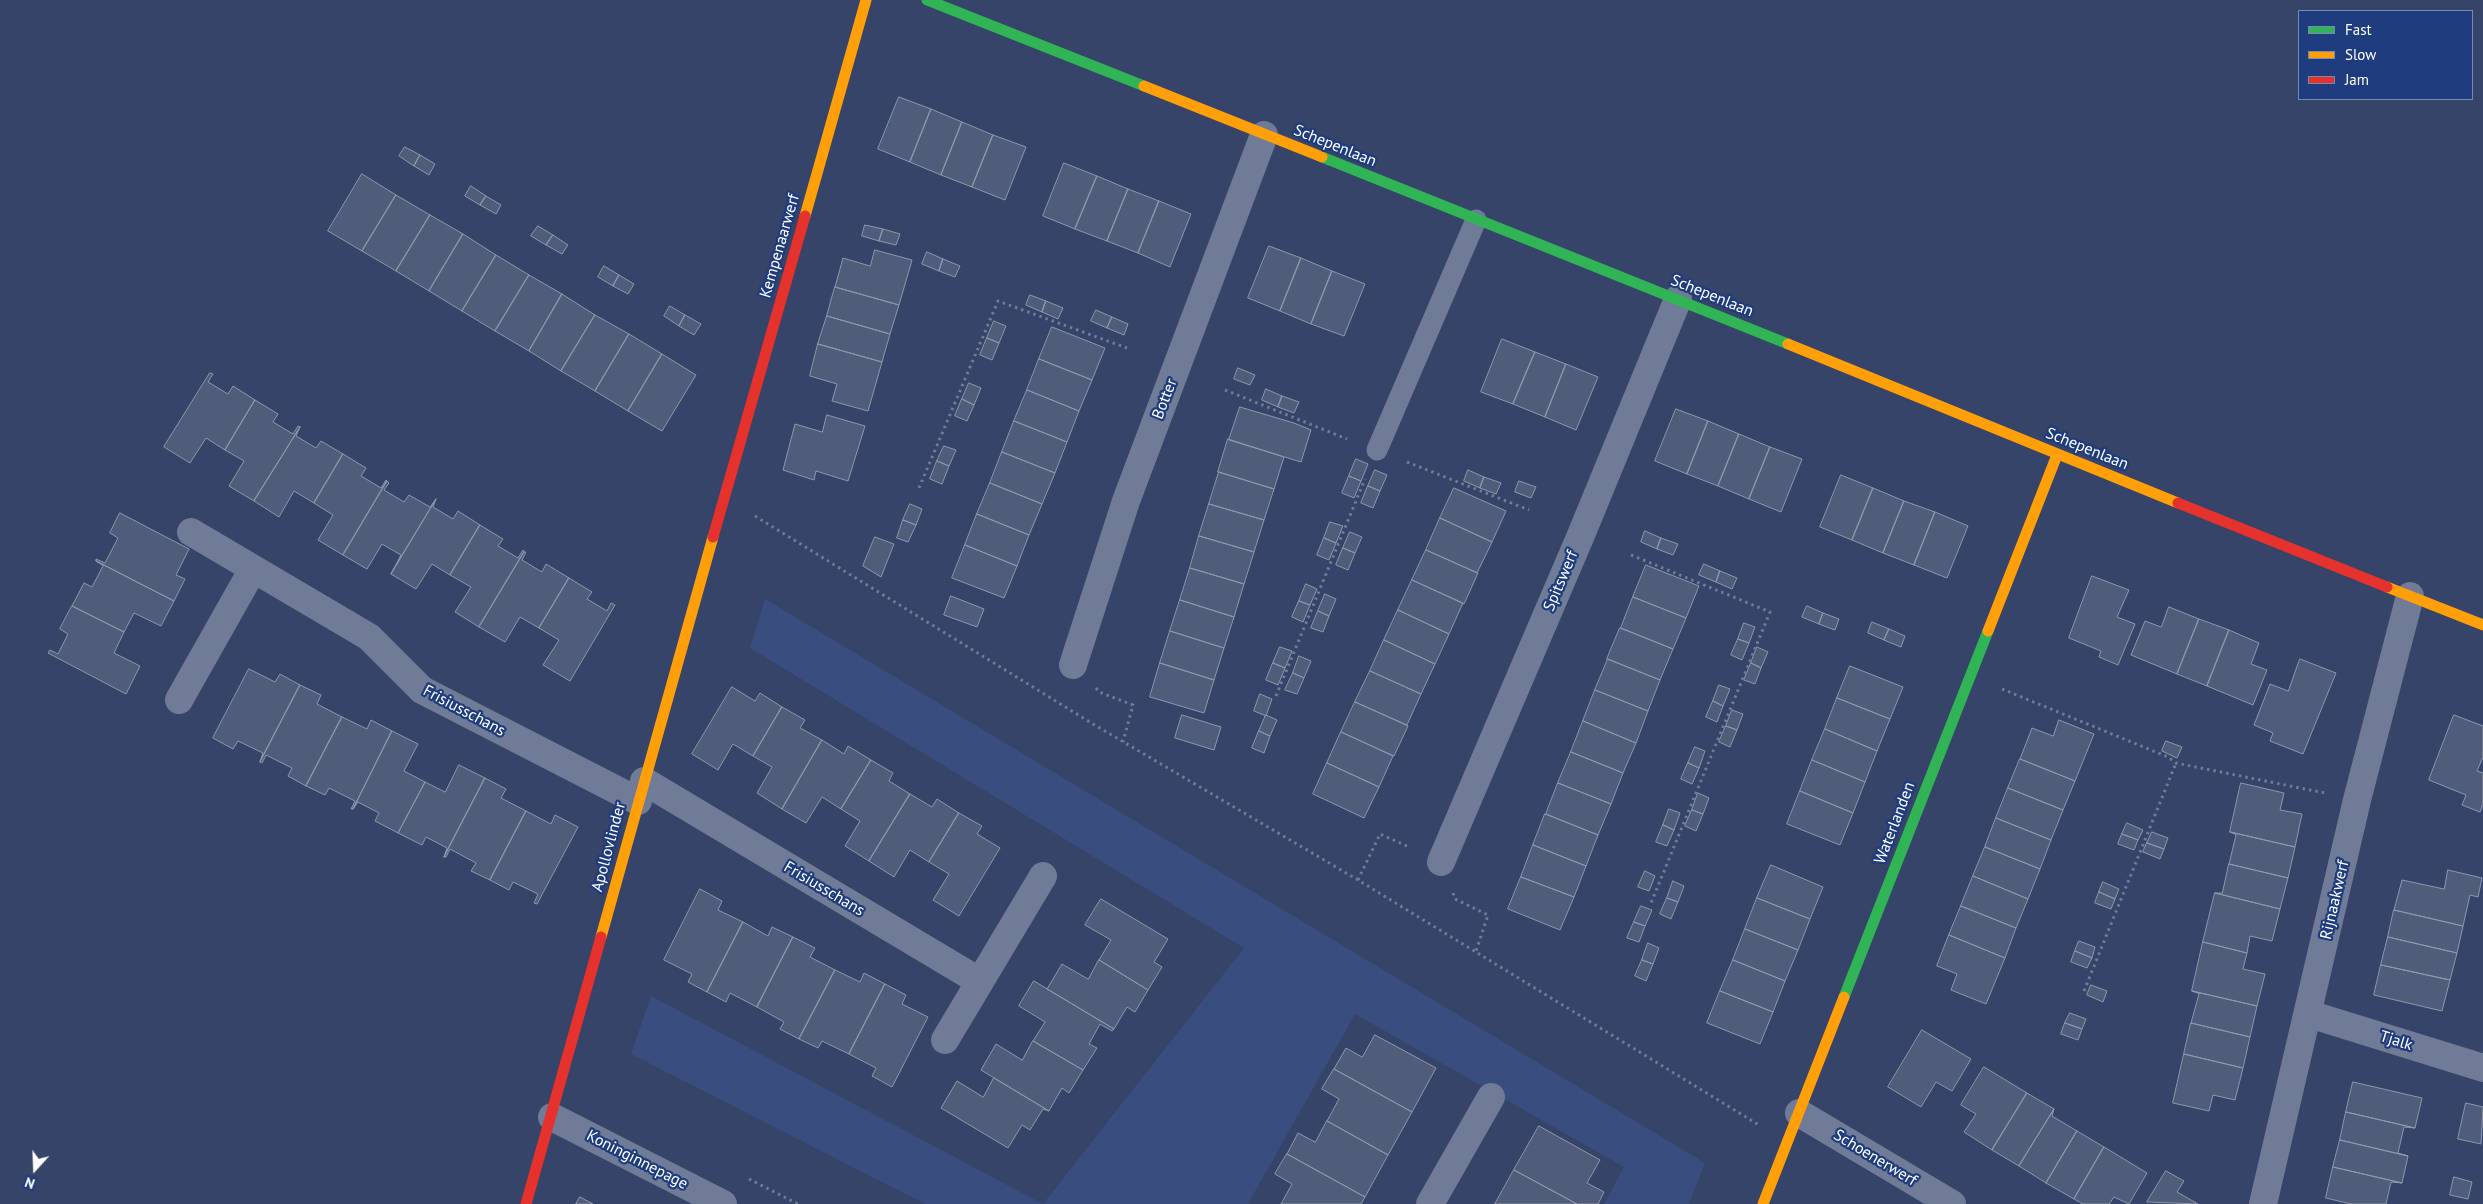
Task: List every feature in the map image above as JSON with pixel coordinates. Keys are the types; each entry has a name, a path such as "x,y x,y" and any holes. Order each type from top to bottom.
{"street":[{"name":"Kempenaarwerf","path":"725,500 866,0"},
{"name":"Schepenlaan","path":"927,0 1678,299 2057,455 2483,625"},
{"name":"Botter","path":"1073,665 1126,501 1264,135"},
{"name":"Spitswerf","path":"1441,862 1581,535 1678,299"},
{"name":"Waterlanden","path":"1763,1204 2057,455"},
{"name":"Apollovlinder","path":"526,1204 552,1117 641,791 725,500"},
{"name":"Frisiusschans","path":"191,532 368,637 422,690 641,791 979,981"},
{"path":"179,700 253,569"},
{"name":"Rijnaakwerf","path":"2263,1204 2309,1014 2357,800 2410,596"},
{"path":"945,1040 1043,876"},
{"name":"Tjalk","path":"2309,1014 2483,1068"},
{"path":"1430,1204 1491,1097"},
{"name":"Schoenerwerf","path":"1799,1113 1952,1204"},
{"name":"Koninginnepage","path":"552,1117 723,1204"}],"lane":[{"path":"1377,450 1476,220"}],"path":[{"path":"919,488 998,301 1127,348"},
{"path":"1276,696 1377,450"},
{"path":"725,500 779,530 1123,742 1358,880 1787,1142"},
{"path":"1631,555 1770,612 1651,903"},
{"path":"1073,665 1100,692 1133,705 1123,742"},
{"path":"1970,676 2168,757 2176,763 2357,800"},
{"path":"2084,991 2176,763"}],"water":[{"path":"765,599 1705,1163 1689,1204 1604,1204 1624,1167 1355,1014 1248,1204 1043,1204 1244,948 750,648"},
{"path":"651,996 1043,1204 925,1204 631,1054"}],"building":[{"path":"899,97 931,109 910,162 878,149"},
{"path":"931,109 962,122 941,175 910,162"},
{"path":"962,122 993,135 972,187 941,175"},
{"path":"993,135 1026,147 1005,200 972,187"},
{"path":"405,147 420,155 414,166 399,156"},
{"path":"420,155 435,164 429,175 414,166"},
{"path":"1064,163 1097,176 1075,229 1043,216"},
{"path":"362,174 396,195 362,251 328,231"},
{"path":"1097,176 1128,189 1107,241 1075,229"},
{"path":"471,186 486,196 480,205 465,196"},
{"path":"1128,189 1159,201 1138,253 1107,241"},
{"path":"396,195 430,215 396,271 362,251"},
{"path":"486,196 501,205 496,214 480,205"},
{"path":"1159,201 1191,214 1170,267 1138,253"},
{"path":"430,215 463,234 429,291 396,271"},
{"path":"865,225 883,229 879,241 862,236"},
{"path":"538,226 553,235 546,245 531,236"},
{"path":"883,229 900,234 896,245 879,241"},
{"path":"463,234 496,255 462,311 429,291"},
{"path":"553,235 568,245 562,254 546,245"},
{"path":"1269,246 1301,258 1280,311 1248,298"},
{"path":"875,250 912,260 899,305 835,287 843,258 870,266"},
{"path":"927,252 943,259 939,271 922,264"},
{"path":"496,255 529,275 495,331 462,311"},
{"path":"1301,258 1332,271 1311,324 1280,311"},
{"path":"943,259 960,266 955,277 939,271"},
{"path":"604,266 619,275 613,286 598,277"},
{"path":"1332,271 1365,284 1344,336 1311,324"},
{"path":"529,275 562,294 529,351 495,331"},
{"path":"619,275 634,284 628,294 613,286"},
{"path":"835,287 899,305 890,334 827,316"},
{"path":"562,294 595,315 561,371 529,351"},
{"path":"1030,295 1046,301 1042,312 1026,305"},
{"path":"1046,301 1063,308 1058,319 1042,312"},
{"path":"670,306 685,315 679,326 664,316"},
{"path":"1096,310 1112,317 1107,328 1091,321"},
{"path":"595,315 629,334 595,391 561,371"},
{"path":"685,315 701,324 694,335 679,326"},
{"path":"827,316 890,334 882,362 818,344"},
{"path":"1112,317 1128,324 1124,335 1107,328"},
{"path":"994,321 1006,326 999,343 987,338"},
{"path":"1052,327 1105,348 1092,380 1039,359"},
{"path":"629,334 662,354 628,411 595,391"},
{"path":"987,338 999,343 992,360 980,355"},
{"path":"1502,339 1535,352 1513,404 1481,392"},
{"path":"818,344 882,362 868,411 832,401 837,384 810,376"},
{"path":"1535,352 1566,364 1545,417 1513,404"},
{"path":"662,354 696,375 662,431 628,411"},
{"path":"1039,359 1092,380 1079,411 1027,390"},
{"path":"1566,364 1598,377 1576,430 1545,417"},
{"path":"1238,368 1255,375 1250,385 1234,379"},
{"path":"210,373 213,374 208,382 228,394 233,386 255,400 225,450 206,438 190,463 164,447"},
{"path":"969,383 981,388 974,405 962,399"},
{"path":"1266,389 1282,396 1278,407 1262,400"},
{"path":"1027,390 1079,411 1067,442 1014,421"},
{"path":"1282,396 1299,402 1294,413 1278,407"},
{"path":"962,399 974,405 967,421 955,416"},
{"path":"255,400 278,414 273,422 293,434 298,426 300,427 254,501 229,486 244,461 225,450"},
{"path":"1240,407 1311,430 1301,462 1229,440"},
{"path":"1676,409 1708,421 1687,474 1655,461"},
{"path":"827,415 865,426 848,481 816,471 814,480 783,470 795,424 822,432"},
{"path":"1014,421 1067,442 1055,473 1002,452"},
{"path":"1708,421 1739,434 1718,486 1687,474"},
{"path":"300,427 296,436 316,448 321,441 343,454 314,503 294,491 279,517 254,501"},
{"path":"1739,434 1770,447 1749,499 1718,486"},
{"path":"1228,439 1284,457 1274,489 1218,472"},
{"path":"944,446 956,450 949,466 937,461"},
{"path":"1770,447 1802,459 1781,512 1749,499"},
{"path":"1002,452 1055,473 1042,504 990,483"},
{"path":"343,454 366,468 361,476 381,488 387,481 343,555 318,540 333,515 314,503"},
{"path":"1356,459 1368,464 1361,481 1349,476"},
{"path":"937,461 949,466 942,484 930,479"},
{"path":"1375,470 1387,475 1380,491 1368,486"},
{"path":"1468,470 1484,477 1480,488 1464,481"},
{"path":"1219,472 1274,489 1264,520 1209,504"},
{"path":"1841,475 1873,488 1852,540 1820,527"},
{"path":"1349,476 1361,481 1354,498 1342,493"},
{"path":"1484,477 1501,483 1496,494 1480,488"},
{"path":"387,481 389,483 384,490 404,502 409,495 430,507 436,499 391,574 401,555 382,544 367,569 343,555"},
{"path":"1519,481 1536,487 1531,498 1515,492"},
{"path":"990,483 1042,504 1029,535 977,514"},
{"path":"1368,486 1380,491 1373,508 1361,503"},
{"path":"1454,488 1506,511 1492,542 1440,518"},
{"path":"1873,488 1904,501 1883,553 1852,540"},
{"path":"436,499 433,507 453,519 458,511 480,525 450,575 432,564 416,589 391,574"},
{"path":"1904,501 1935,512 1914,565 1883,553"},
{"path":"910,504 922,509 916,525 903,520"},
{"path":"1209,504 1264,520 1254,552 1199,536"},
{"path":"1935,512 1968,526 1947,578 1914,565"},
{"path":"120,513 189,549 176,575 185,579 174,601 96,561 96,559 105,563 118,538 110,533"},
{"path":"977,514 1029,535 1017,566 965,545"},
{"path":"1440,518 1492,542 1477,573 1426,550"},
{"path":"903,520 916,525 908,542 897,538"},
{"path":"1330,522 1343,526 1336,543 1324,538"},
{"path":"480,525 503,539 498,546 518,558 523,550 524,552 479,627 455,612 471,587 450,575"},
{"path":"1645,531 1661,538 1657,549 1641,542"},
{"path":"1350,532 1362,537 1355,553 1343,548"},
{"path":"1199,536 1254,552 1244,584 1190,568"},
{"path":"875,537 894,544 881,577 863,566"},
{"path":"1324,538 1336,543 1329,560 1317,555"},
{"path":"1661,538 1678,544 1673,555 1657,549"},
{"path":"965,545 1017,566 1004,598 952,578"},
{"path":"1343,548 1355,553 1348,570 1336,565"},
{"path":"1426,550 1478,573 1464,604 1412,580"},
{"path":"524,552 526,552 522,560 542,572 546,564 569,578 539,628 520,617 505,642 479,627"},
{"path":"96,561 174,601 161,626 134,613 124,632 72,606 84,583 92,587 103,566"},
{"path":"1704,564 1720,571 1716,582 1699,575"},
{"path":"1646,565 1699,586 1686,618 1633,597"},
{"path":"1190,568 1244,584 1234,617 1180,600"},
{"path":"1720,571 1737,578 1732,589 1716,582"},
{"path":"2092,576 2129,590 2117,617 2135,624 2118,665 2099,657 2101,651 2069,638"},
{"path":"569,578 592,592 587,599 607,611 611,603 615,605 570,681 543,665 559,640 539,628"},
{"path":"1412,580 1463,603 1449,634 1398,610"},
{"path":"1306,584 1317,589 1310,605 1299,601"},
{"path":"1325,594 1336,599 1329,616 1318,611"},
{"path":"951,596 984,609 977,627 944,615"},
{"path":"1633,597 1686,618 1673,649 1621,628"},
{"path":"1180,600 1234,617 1224,648 1170,631"},
{"path":"1299,601 1310,605 1303,622 1292,617"},
{"path":"72,606 124,632 114,653 140,666 126,694 48,653 50,650 58,654 68,634 60,629"},
{"path":"1807,606 1823,613 1819,624 1802,617"},
{"path":"2169,607 2199,619 2177,674 2131,655 2145,621 2161,627"},
{"path":"1398,610 1449,634 1435,664 1384,640"},
{"path":"1318,611 1329,616 1323,632 1311,628"},
{"path":"1823,613 1839,619 1835,630 1819,624"},
{"path":"2199,619 2229,630 2207,686 2177,674"},
{"path":"1872,622 1889,629 1884,640 1868,633"},
{"path":"1744,623 1755,627 1749,643 1738,639"},
{"path":"1620,628 1673,649 1660,680 1607,659"},
{"path":"1889,629 1905,636 1901,647 1884,640"},
{"path":"2229,630 2259,643 2251,664 2267,670 2253,705 2207,686"},
{"path":"1170,631 1224,648 1214,680 1160,663"},
{"path":"1738,639 1749,643 1742,660 1731,655"},
{"path":"1384,640 1435,664 1421,694 1370,671"},
{"path":"1280,647 1292,651 1285,668 1273,663"},
{"path":"1757,647 1768,652 1761,668 1751,663"},
{"path":"1299,656 1311,661 1304,678 1293,673"},
{"path":"1608,659 1660,680 1648,711 1595,690"},
{"path":"2300,659 2336,673 2303,754 2270,741 2273,733 2254,725 2270,684 2288,691"},
{"path":"1160,663 1214,680 1204,713 1150,697"},
{"path":"1273,663 1285,668 1278,685 1266,680"},
{"path":"1751,663 1761,668 1755,684 1744,680"},
{"path":"1850,666 1903,687 1890,719 1837,698"},
{"path":"249,669 275,682 280,674 300,685 260,762 263,753 238,741 233,749 213,738"},
{"path":"1370,671 1421,694 1407,725 1355,702"},
{"path":"1293,673 1304,678 1297,694 1285,690"},
{"path":"300,685 321,695 317,704 342,717 306,786 288,776 292,768 266,755 262,763 260,762"},
{"path":"1719,685 1730,689 1723,706 1713,701"},
{"path":"732,687 755,701 760,693 782,707 753,756 733,744 718,770 692,754"},
{"path":"1595,690 1648,711 1636,743 1583,721"},
{"path":"1260,694 1272,699 1266,716 1254,711"},
{"path":"1837,698 1890,719 1877,751 1825,729"},
{"path":"1713,701 1723,706 1717,722 1706,717"},
{"path":"1355,702 1408,726 1394,756 1341,732"},
{"path":"782,707 805,720 800,728 822,740 782,809 757,793 772,767 753,756"},
{"path":"1732,710 1743,714 1737,730 1726,726"},
{"path":"1182,715 1221,727 1214,750 1175,738"},
{"path":"1266,715 1277,720 1270,736 1259,731"},
{"path":"2454,715 2483,726 2483,757 2477,771 2483,773 2483,804 2480,812 2462,805 2466,795 2429,780"},
{"path":"342,717 367,729 371,720 392,731 353,809 351,809 355,801 329,788 325,795 306,786"},
{"path":"2059,720 2094,734 2075,781 2020,759 2032,728 2053,736"},
{"path":"1583,721 1636,743 1623,773 1571,752"},
{"path":"1726,726 1737,730 1730,747 1719,742"},
{"path":"1825,729 1877,751 1865,782 1812,760"},
{"path":"392,731 418,744 404,771 425,782 398,833 375,821 379,813 358,802 353,809"},
{"path":"1259,731 1270,736 1264,753 1252,748"},
{"path":"1341,732 1393,756 1379,787 1327,763"},
{"path":"822,740 844,754 848,746 871,760 841,809 822,797 806,823 782,809"},
{"path":"2166,741 2182,747 2177,758 2162,751"},
{"path":"1695,747 1705,751 1699,768 1688,763"},
{"path":"1571,752 1623,773 1611,804 1558,783"},
{"path":"2020,759 2075,781 2063,810 2008,788"},
{"path":"871,760 893,773 889,781 910,794 869,861 845,846 860,821 841,809"},
{"path":"1812,760 1865,782 1853,813 1800,791"},
{"path":"1327,763 1379,787 1364,818 1313,794"},
{"path":"1688,763 1699,768 1692,784 1681,779"},
{"path":"459,765 485,778 444,857 447,848 426,837 422,845 398,833 425,782 445,792"},
{"path":"485,778 506,789 501,798 526,811 490,880 471,871 476,863 450,849 446,857 444,857"},
{"path":"1558,783 1611,804 1598,835 1546,814"},
{"path":"2241,783 2284,793 2280,810 2302,814 2295,847 2230,832"},
{"path":"2008,788 2063,810 2051,840 1996,818"},
{"path":"1800,791 1853,813 1840,845 1787,824"},
{"path":"1698,793 1709,798 1703,814 1692,810"},
{"path":"910,794 932,807 937,799 959,813 929,862 910,850 894,877 869,861"},
{"path":"1669,809 1680,813 1674,830 1663,825"},
{"path":"1692,810 1703,814 1696,831 1685,826"},
{"path":"526,811 551,824 555,815 578,827 537,904 534,903 538,894 513,882 509,890 490,880"},
{"path":"959,813 982,826 977,834 1000,848 959,916 933,900 949,874 929,862"},
{"path":"1545,814 1598,835 1586,866 1533,845"},
{"path":"1996,818 2051,840 2040,869 1985,847"},
{"path":"2127,823 2143,830 2138,840 2122,834"},
{"path":"1663,825 1674,830 1667,846 1656,842"},
{"path":"2152,832 2168,838 2164,849 2147,843"},
{"path":"2230,832 2295,847 2288,878 2229,864 2236,835"},
{"path":"2122,834 2138,840 2134,850 2118,844"},
{"path":"2147,843 2164,849 2160,859 2143,852"},
{"path":"1533,845 1586,866 1574,897 1521,877"},
{"path":"1985,847 2040,869 2028,899 1973,876"},
{"path":"2229,864 2288,878 2280,909 2215,893 2222,893"},
{"path":"1771,865 1823,887 1810,919 1757,898"},
{"path":"2448,870 2482,878 2478,897 2470,895 2463,926 2394,910 2402,880 2444,889"},
{"path":"1645,871 1655,876 1649,891 1638,887"},
{"path":"1973,876 2028,899 2016,928 1961,906"},
{"path":"1521,877 1574,897 1560,930 1508,909"},
{"path":"1673,881 1684,886 1678,902 1667,898"},
{"path":"2103,882 2119,889 2115,899 2099,892"},
{"path":"700,889 722,901 718,910 743,922 707,992 688,982 692,974 664,960"},
{"path":"2099,892 2115,899 2111,909 2095,903"},
{"path":"2215,893 2280,909 2272,941 2250,936 2247,953 2203,942"},
{"path":"1667,898 1678,902 1671,919 1660,914"},
{"path":"1757,898 1810,919 1798,950 1745,929"},
{"path":"1101,899 1168,939 1154,962 1162,967 1148,990 1099,960 1111,940 1085,925"},
{"path":"1641,906 1652,910 1645,926 1634,922"},
{"path":"1961,906 2016,928 2005,958 1949,935"},
{"path":"2394,910 2463,926 2457,953 2388,937"},
{"path":"743,922 768,936 772,927 793,937 757,1007 730,993 726,1002 707,992"},
{"path":"1634,922 1645,926 1639,942 1627,938"},
{"path":"1745,929 1798,950 1785,981 1733,960"},
{"path":"1949,935 2005,958 1986,1004 1951,990 1957,974 1937,966"},
{"path":"793,937 815,948 810,957 835,970 799,1039 780,1029 784,1022 757,1007"},
{"path":"2388,937 2457,953 2450,980 2381,965"},
{"path":"2079,941 2095,947 2092,958 2075,951"},
{"path":"2203,942 2247,953 2243,969 2265,974 2257,1006 2192,991"},
{"path":"1648,943 1659,948 1653,964 1642,960"},
{"path":"2075,951 2092,958 2087,968 2071,962"},
{"path":"1099,960 1148,990 1135,1012 1127,1007 1114,1029 1047,989 1062,964 1088,979"},
{"path":"1642,960 1653,964 1646,981 1635,976"},
{"path":"1733,960 1785,981 1773,1012 1720,991"},
{"path":"2381,965 2450,980 2442,1011 2374,995"},
{"path":"835,970 860,982 864,973 885,984 849,1054 822,1041 818,1048 799,1039"},
{"path":"1034,981 1114,1029 1112,1031 1100,1024 1089,1044 1097,1048 1083,1070 1033,1041 1045,1022 1019,1006"},
{"path":"885,984 906,995 902,1004 928,1017 892,1087 872,1076 876,1068 849,1054"},
{"path":"2091,985 2107,991 2103,1002 2087,995"},
{"path":"1720,991 1773,1012 1760,1044 1707,1023"},
{"path":"2192,991 2257,1006 2250,1037 2191,1023 2199,994"},
{"path":"2070,1013 2086,1019 2082,1029 2065,1023"},
{"path":"2065,1023 2082,1029 2078,1040 2061,1034"},
{"path":"2191,1023 2250,1037 2243,1068 2184,1054"},
{"path":"1922,1030 1971,1059 1952,1091 1936,1082 1921,1107 1888,1087"},
{"path":"1375,1035 1436,1068 1412,1112 1334,1069 1346,1048 1362,1057"},
{"path":"1033,1041 1083,1070 1069,1093 1062,1088 1049,1111 981,1070 996,1044 1022,1060"},
{"path":"2184,1054 2243,1068 2235,1100 2213,1095 2209,1111 2173,1103"},
{"path":"1984,1067 2027,1093 1992,1150 1964,1132 1976,1114 1961,1105"},
{"path":"1334,1069 1412,1112 1388,1155 1327,1121 1339,1099 1322,1089"},
{"path":"994,1078 1049,1111 1043,1109 1030,1130 1022,1125 1008,1148 941,1108 957,1081 983,1097"},
{"path":"2353,1082 2422,1098 2415,1128 2346,1112"},
{"path":"2027,1093 2054,1109 2019,1166 1992,1150"},
{"path":"2466,1103 2483,1107 2481,1144 2458,1139"},
{"path":"2054,1109 2052,1116 2077,1131 2046,1183 2019,1166"},
{"path":"2346,1112 2415,1128 2404,1127 2398,1153 2408,1156 2340,1140"},
{"path":"1327,1121 1388,1155 1365,1197 1287,1154 1298,1133 1315,1142"},
{"path":"1539,1126 1600,1160 1587,1183 1604,1192 1598,1204 1577,1204 1514,1170"},
{"path":"2077,1131 2104,1147 2074,1199 2046,1183"},
{"path":"2340,1140 2408,1156 2402,1183 2333,1167"},
{"path":"2104,1147 2147,1173 2129,1204 2114,1197 2109,1204 2083,1204 2074,1199"},
{"path":"1287,1154 1365,1197 1361,1204 1281,1204 1292,1184 1275,1174"},
{"path":"2333,1167 2402,1183 2391,1182 2386,1204 2351,1204 2326,1198"},
{"path":"1514,1170 1577,1204 1495,1204"},
{"path":"2166,1171 2184,1181 2177,1192 2198,1204 2147,1202"},
{"path":"2454,1177 2472,1182 2468,1199 2450,1195"},
{"path":"580,1197 593,1204 576,1204"}],"traffic: fast":[{"path":"927,0 1144,86"},
{"path":"1322,157 1788,344"},
{"path":"1844,997 1988,631"}],"traffic: slow":[{"path":"805,216 866,0"},
{"path":"1144,86 1322,157"},
{"path":"1788,344 2178,503"},
{"path":"1988,631 2057,455"},
{"path":"601,937 713,537"},
{"path":"2387,587 2483,625"},
{"path":"1763,1204 1844,997"}],"traffic: jam":[{"path":"713,537 805,216"},
{"path":"2178,503 2387,587"},
{"path":"526,1204 601,937"}]}
